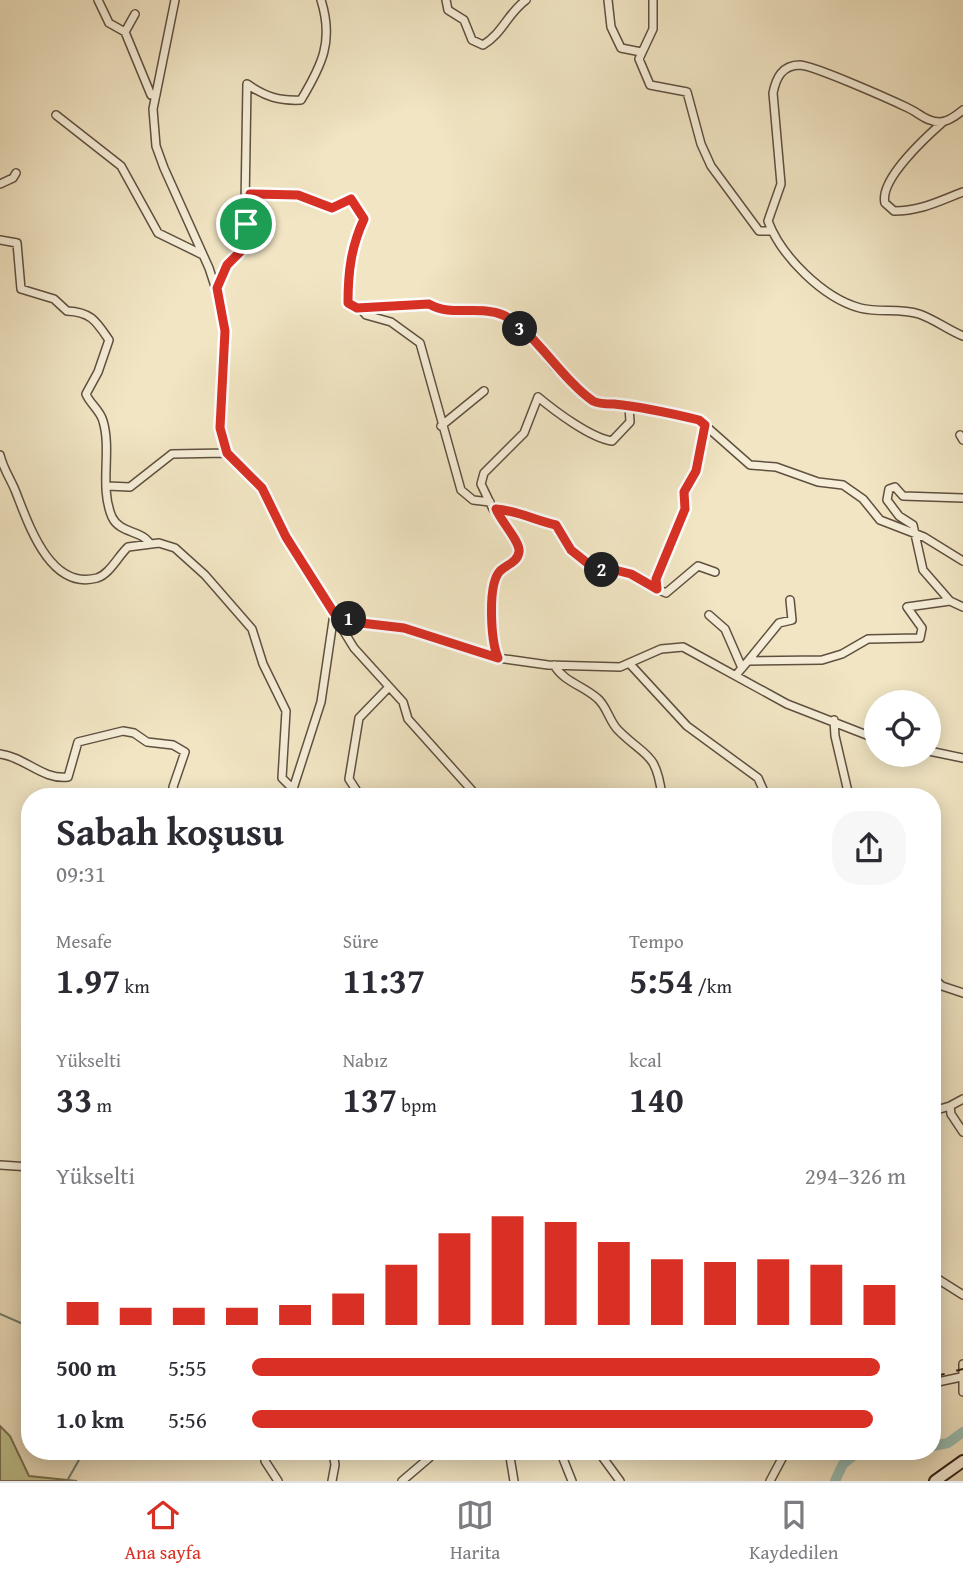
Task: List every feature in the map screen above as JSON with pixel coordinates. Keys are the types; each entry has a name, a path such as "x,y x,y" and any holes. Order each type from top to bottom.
{"street":[{"path":"98,0 109,23 125,32 145,83 151,95 156,95"},
{"path":"175,0 153,109 156,146 217,288 225,331 220,428 227,453 262,488 286,537 354,648 403,702 408,719 470,788"},
{"path":"217,288 227,265 247,245 247,84 262,95 279,101 301,100 327,49 327,19 321,0"},
{"path":"446,0 448,10 464,20 472,40 483,45 494,39 512,10 526,0"},
{"path":"608,0 611,27 621,48 641,52"},
{"path":"653,0 653,29 639,59 650,85 687,92 701,144 711,166 759,231 771,231"},
{"path":"125,32 135,14"},
{"path":"943,122 928,120 909,108 819,70 800,65 785,69 775,79 773,93 781,184 768,221 785,255 820,285 857,307 905,310 922,315 963,336"},
{"path":"963,110 943,122 920,142 884,190 884,203 894,211 911,211 931,207 963,192"},
{"path":"56,115 121,166 158,233 203,255"},
{"path":"0,184 13,178 16,173"},
{"path":"246,224 250,194 298,195 332,208 351,199 364,219 355,238 348,272 348,303 359,307 429,304 437,309 481,310 504,316 531,337 554,366 595,402 699,420 750,465 776,467 818,482 843,485 863,499 880,520 963,561"},
{"path":"0,240 17,243 21,289 54,299 67,312 84,312 95,319 108,340 98,372 86,394 103,418 111,514 116,524 127,532 146,538 150,544"},
{"path":"359,307 366,316 391,322 420,343 461,490 474,500 490,502"},
{"path":"441,426 484,391"},
{"path":"629,406 630,422 612,441 597,439 538,397 524,433 484,472 481,484 493,509 517,511 533,520 556,525 571,550 596,570 615,570 631,574 666,593 698,566 715,572"},
{"path":"657,589 656,579 685,509 684,492 696,471 705,425"},
{"path":"107,486 130,487 172,454 227,453"},
{"path":"0,455 37,544 47,558 66,573 87,579 97,578 104,574 128,547 167,545 183,554 252,629 263,664 286,711 282,778 290,788"},
{"path":"963,498 903,496 895,487 889,489 887,500 899,516 913,525 918,537 923,570 950,601 963,607"},
{"path":"496,509 505,527 517,540 520,550 514,562 498,572 494,588 493,645 498,658"},
{"path":"736,675 779,623 792,620 790,600"},
{"path":"748,661 822,660 842,654 868,639 920,638 922,628 907,607 950,601"},
{"path":"334,613 361,623 404,628 498,658 554,665 620,667 661,649 682,647 787,704 864,733"},
{"path":"294,788 321,702 334,613"},
{"path":"709,615 725,629 742,668"},
{"path":"629,663 687,726 758,778 762,788"},
{"path":"554,665 561,676 601,701 618,730 648,753 657,770 660,788"},
{"path":"355,788 349,779 359,718 388,688"},
{"path":"834,720 847,788"},
{"path":"0,754 43,773 68,777 78,742 123,731 134,733 147,742 173,745 185,752 173,788"},
{"path":"941,753 963,758"},
{"path":"942,986 963,993"},
{"path":"941,1109 963,1099"},
{"path":"950,1106 951,1114 963,1132"},
{"path":"0,1165 21,1166"},
{"path":"941,1281 963,1295"},
{"path":"963,1364 963,1392"},
{"path":"941,1381 961,1377"},
{"path":"265,1460 278,1481"},
{"path":"332,1481 334,1460"},
{"path":"402,1481 427,1460"},
{"path":"510,1460 514,1481"},
{"path":"564,1460 572,1481"},
{"path":"605,1460 620,1481"},
{"path":"770,1481 781,1460"},
{"path":"935,1481 960,1465"}],"green space":[{"path":"0,1426 10,1436 29,1476 77,1481 0,1481"}],"waterway":[{"path":"0,1314 21,1323"},
{"path":"941,1444 948,1443 963,1432"},
{"path":"67,1481 79,1460"},
{"path":"835,1481 848,1460"}],"railway":[{"path":"941,1375 963,1369"}],"route":[{"path":"250,194 298,195 332,208 351,199 364,219 355,238 348,272 348,303 357,308 377,304 429,304 437,309 481,310 504,316 531,337 554,366 595,402 648,408 699,420 705,425 696,471 684,492 685,509 666,561 656,579 657,589 631,574 615,570 596,570 571,550 556,525 533,520 517,511 496,509 500,521 517,540 520,550 514,562 498,572 494,588 493,645 498,658 404,628 361,623 334,613 273,515 262,488 235,463 222,442 220,428 225,331 217,288 227,265 247,245 246,224 250,194"}]}
